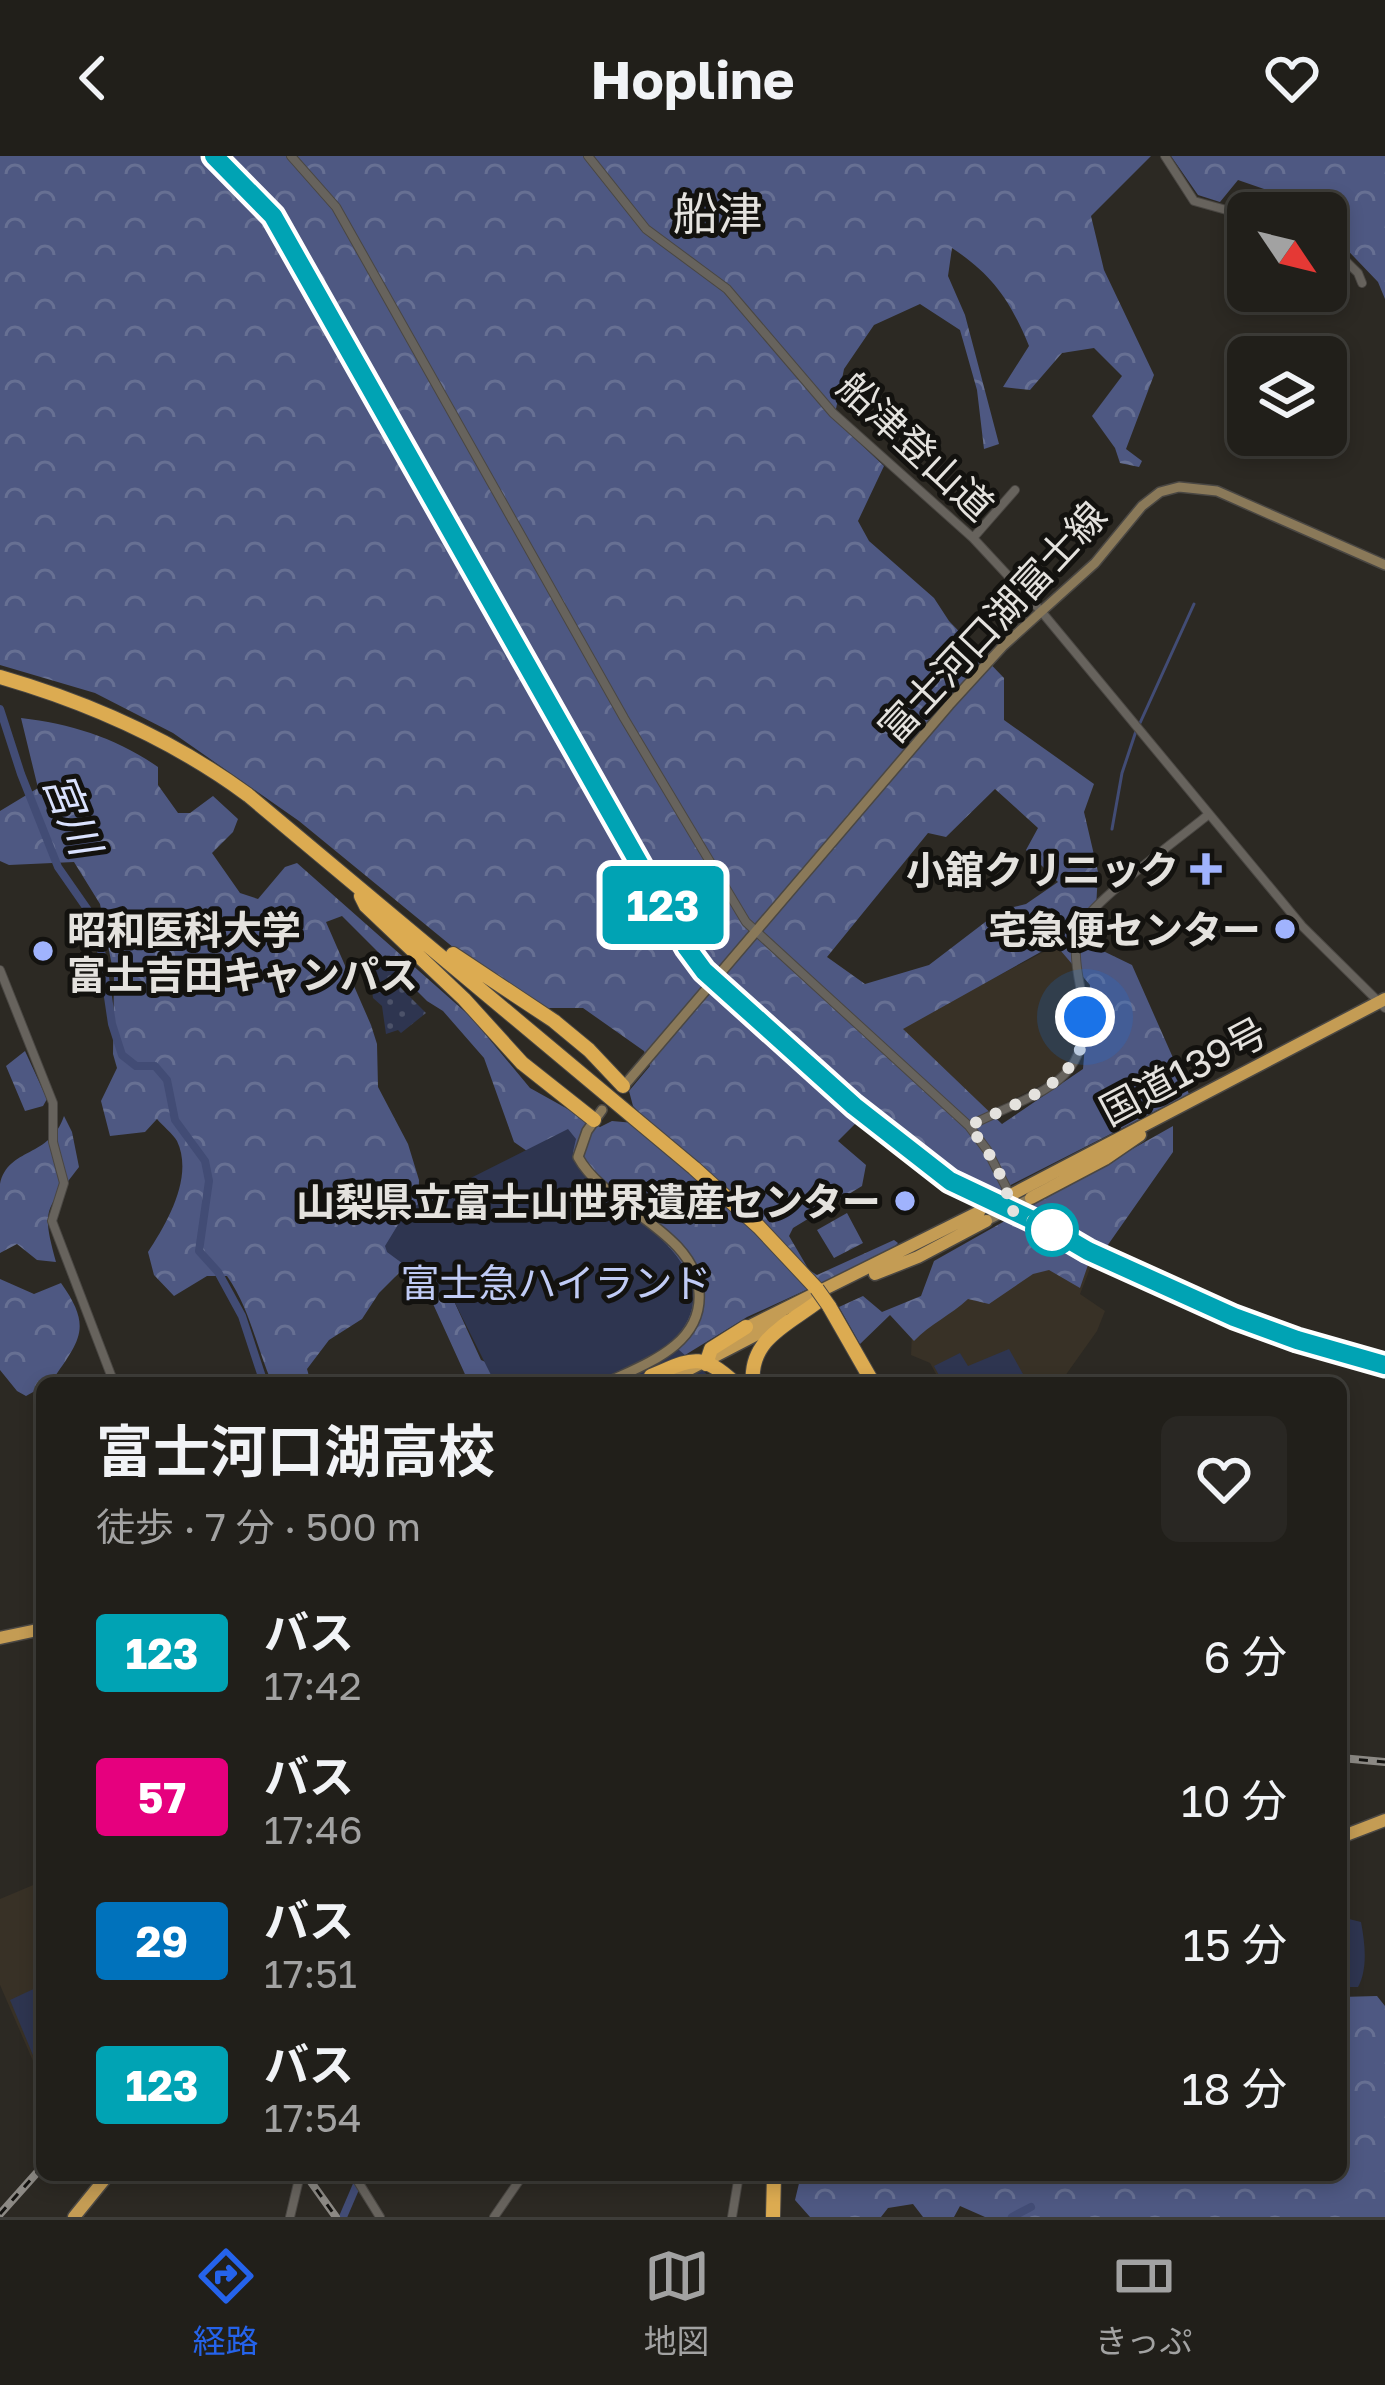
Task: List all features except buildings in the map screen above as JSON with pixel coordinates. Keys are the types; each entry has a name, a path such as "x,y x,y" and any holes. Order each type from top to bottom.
{"highway":[{"path":"4,681 84,704 171,744 239,788 473,970 589,1049 620,1091"},
{"path":"4,681 102,718 188,762 277,825 734,1204 820,1299 867,1377"},
{"path":"330,860 555,1057"},
{"path":"361,896 522,1063 598,1115"},
{"name":"国道139号","path":"706,1360 1384,1004"},
{"path":"1030,1198 1105,1159 1138,1132"},
{"path":"874,1271 901,1246 960,1216"},
{"name":"国道139号","path":"655,1377 746,1327 874,1271"},
{"path":"753,1377 753,1365 765,1342 820,1299"},
{"path":"706,1360 710,1349 746,1327"},
{"path":"656,1377 688,1360 706,1360 724,1377"},
{"path":"0,1640 36,1632"},
{"path":"1347,1835 1385,1820"},
{"path":"74,2217 103,2181"},
{"path":"770,2181 770,2217"}],"main road":[{"path":"214,156 273,216 687,948 714,981 924,1172 958,1193 1030,1219 1088,1251"},
{"name":"富士河口湖富士線","path":"620,1091 950,705 1160,492 1205,488 1385,565"},
{"path":"854,1106 935,1172 1088,1251 1255,1325 1385,1365"},
{"path":"598,1115 581,1143 578,1156 583,1166 683,1253 694,1269 700,1297 694,1323 677,1345 617,1377"},
{"path":"958,1193 963,1203 960,1216 1030,1198"},
{"path":"1030,1198 1024,1209 1030,1219"}],"street":[{"path":"291,156 336,207 624,718 755,932 969,1126 987,1150 996,1206"},
{"name":"船津登山道","path":"588,156 646,229 727,289 833,413 973,538 1041,611 1302,926 1384,1004"},
{"path":"1165,156 1194,201 1227,210"},
{"path":"1347,262 1362,283"},
{"path":"973,538 1015,490"},
{"path":"969,1126 1056,1082 1077,1061 1086,1031 1076,949 1084,918 1209,814"},
{"path":"0,970 53,1103 52,1142 64,1183 52,1221 112,1377"},
{"path":"290,2217 299,2181"},
{"path":"359,2181 380,2217"},
{"path":"494,2217 519,2181"},
{"path":"732,2217 738,2181"}],"shaded area":[{"path":"1074,936 1072,966 1082,1031 1073,1059 1053,1079 974,1119 878,1039"},
{"path":"1057,1243 1093,1261 1080,1294 1105,1311 1097,1331 1064,1377 938,1377 930,1363 911,1355 912,1331"},
{"path":"36,1884 36,2068 0,1985 0,1899"}],"green space":[{"path":"0,156 1151,156 1091,216 1104,270 1154,375 1126,449 1142,461 1139,467 1120,463 1092,416 1122,376 1094,348 1062,353 1030,390 1003,387 1029,346 999,291 952,248 948,276 965,315 999,444 984,449 977,390 960,330 920,304 874,325 844,369 834,419 884,466 858,521 869,541 934,598 949,621 1004,678 1004,720 1094,784 1084,812 1098,872 1095,927 1101,950 1132,965 1189,1094 997,1192 949,1173 880,1121 855,1124 838,1141 866,1165 862,1186 793,1228 789,1236 817,1275 894,1240 898,1243 891,1251 747,1317 677,1360 550,1167 514,1142 484,1058 443,1011 427,1001 342,916 326,922 371,1025 377,1044 378,1087 408,1144 419,1180 418,1210 481,1360 518,1377 466,1377 429,1295 399,1273 362,1319 329,1340 307,1369 309,1377 270,1377 227,1276 207,1276 174,1296 154,1275 148,1252 176,1199 181,1155 175,1138 157,1119 145,1132 110,1136 101,1101 117,1068 114,976 100,904 74,862 9,865 0,861 0,811 38,788 21,718 93,734 142,757 158,767 158,785 178,813 190,813 213,796 238,819 233,832 212,853 240,893 258,899 285,867 297,863 471,1017 530,1088 600,1127 612,1121 634,1123 643,1117 629,1091 650,1066 644,1051 583,1008 542,1008 476,966 299,821 173,733 95,693 0,665","holes":["995,789 1038,828 1026,850 1058,882 1026,904 1001,910 929,965 865,984 827,957 928,833 946,837","1055,944 1090,985 1083,1069 1002,1124 903,1029"]},
{"path":"1171,156 1385,156 1385,299 1378,282 1347,250 1347,192 1273,192 1238,180 1220,202 1198,195"},
{"path":"383,962 403,978 401,988 426,1013 401,1033 386,1034 382,1006 373,998 370,976"},
{"path":"25,1051 47,1099 43,1106 25,1111 6,1066"},
{"path":"64,1116 79,1167 50,1210 56,1262 37,1260 17,1244 0,1253 4,1172 49,1139"},
{"path":"1173,1126 1173,1152 1105,1249 1089,1262 1080,1288 1049,1270 1033,1274 989,1304 968,1299 914,1341 890,1315 860,1344 839,1307 863,1296 882,1312 921,1296 934,1261"},
{"name":"富士急ハイランド","path":"568,1129 576,1139 573,1152 590,1174 682,1264 693,1289 690,1315 671,1343 710,1377 492,1377 455,1303 450,1298 419,1295 410,1269 387,1252 385,1246 407,1210"},
{"path":"847,1213 863,1243 834,1258 817,1230"},
{"path":"0,1279 34,1294 61,1283 80,1323 75,1344 54,1377 36,1377 36,1390 26,1396 0,1370"},
{"path":"1009,1349 1025,1377 940,1377 934,1366 960,1353 968,1366"},
{"path":"1347,1918 1361,1922 1364,1964 1358,1987 1347,1987"},
{"path":"36,1988 36,2062 10,2000"},
{"path":"1377,1996 1385,2006 1385,2217 985,2217 960,2206 954,2217 923,2217 913,2204 888,2208 881,2217 810,2217 795,2200 800,2181 1347,2181 1347,1997"}],"waterway":[{"path":"1140,723 1194,604"},
{"name":"宮川","path":"0,709 58,867 97,923 112,1024 122,1055 136,1066 155,1066 167,1080 175,1120 205,1161 209,1181 199,1251 218,1272 242,1316 262,1377"},
{"path":"1112,829 1122,773 1136,731"},
{"name":"宮川","path":"343,2217 358,2181"},
{"path":"1012,2217 1031,2207"}],"railway":[{"path":"1347,1759 1385,1762"},
{"path":"0,2214 36,2174"},
{"path":"310,2181 336,2217"}],"bus line":[{"name":"123","path":"214,156 273,216 704,971 854,1106 950,1181 1234,1317 1385,1365"}],"place":[{"name":"小舘クリニック","path":"1206,869"},
{"name":"宅急便センター","path":"1285,929"},
{"name":"昭和医科大学 富士吉田キャンパス","path":"43,951"},
{"name":"山梨県立富士山世界遺産センター","path":"905,1201"}],"district":[{"name":"船津","path":"718,213"}],"route":[{"path":"1052,1230 1009,1209 1008,1190 969,1126 1067,1073 1084,1046 1085,1017"}]}
